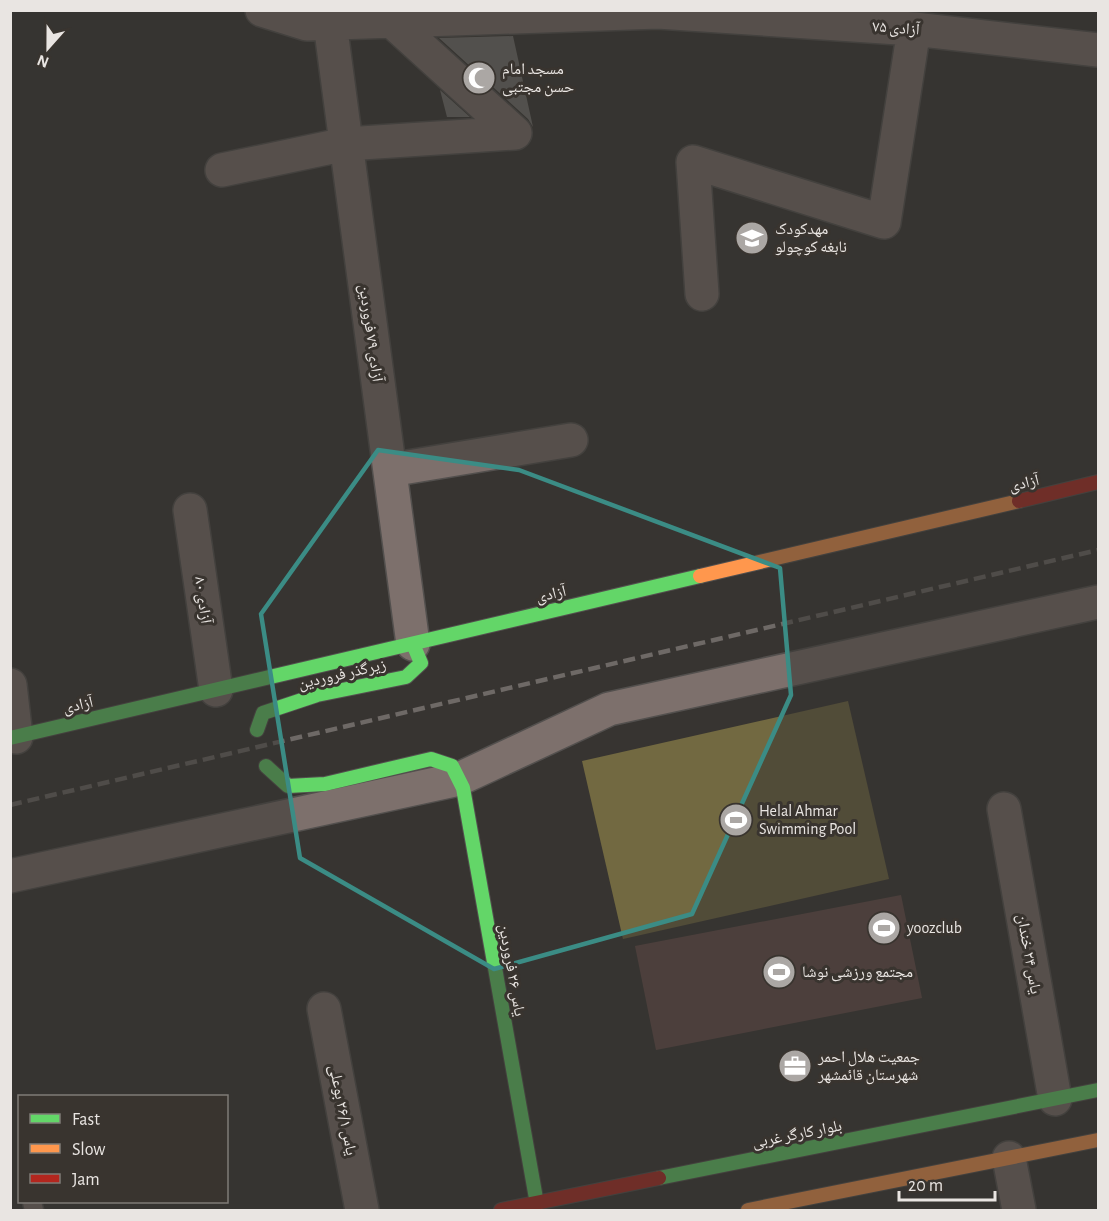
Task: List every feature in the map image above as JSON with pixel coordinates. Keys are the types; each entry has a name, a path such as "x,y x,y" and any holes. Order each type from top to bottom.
{"street":[{"name":"آزادی ۷۵","path":"262,10 307,24 658,12 914,29 989,24 1098,50"},
{"path":"222,170 346,144 515,134 380,10"},
{"name":"آزادی ۷۹ فروردین","path":"330,23 413,644"},
{"path":"702,294 693,162 885,222 914,29"},
{"path":"390,470 572,440"},
{"name":"آزادی","path":"14,737 1098,482"},
{"name":"آزادی ۸۰","path":"190,510 216,690"},
{"path":"10,876 459,779 609,709 1098,602"},
{"name":"زیرگذر فروردین","path":"257,730 263,713 316,695 406,677 421,663 413,644"},
{"path":"10,685 14,737"},
{"path":"266,766 288,786 325,784 431,759 452,766 459,779"},
{"name":"یاس ۲۶ فروردین","path":"459,779 463,788 537,1204"},
{"name":"یاس ۲۴ خندان","path":"1004,809 1055,1099"},
{"name":"یاس ۲۶/۱ بوعلی","path":"324,1009 362,1210"},
{"name":"بلوار کارگر غربی","path":"501,1210 1098,1090"},
{"path":"748,1210 1098,1140"},
{"path":"1010,1158 1019,1210"}],"highlighted area":[{"path":"378,450 519,470 780,568 791,695 692,914 494,969 300,858 261,614"}],"shaded area":[{"name":"Helal Ahmar Swimming Pool","path":"848,701 889,879 623,939 582,761"},
{"name":"مجتمع ورزشی نوشا","path":"901,895 922,998 656,1050 635,946"}],"building":[{"path":"513,36 533,127 528,119 439,38"},
{"path":"440,90 470,117 447,117"}],"railway":[{"path":"10,805 1098,550"}],"traffic: fast":[{"path":"10,738 700,576"},
{"path":"257,730 263,713 317,695 406,677 421,663 413,644"},
{"path":"266,766 288,786 325,784 431,759 452,766 463,788 537,1204"},
{"path":"659,1178 1098,1090"}],"traffic: slow":[{"path":"700,576 1019,501"},
{"path":"748,1210 1098,1140"}],"traffic: jam":[{"path":"1019,501 1098,482"},
{"path":"501,1210 659,1178"}],"place":[{"name":"مسجد امام حسن مجتبی","path":"479,78"},
{"name":"مهدکودک نابغه کوچولو","path":"752,238"},
{"name":"Helal Ahmar Swimming Pool","path":"736,820"},
{"name":"yoozclub","path":"884,928"},
{"name":"مجتمع ورزشی نوشا","path":"779,972"},
{"name":"جمعیت هلال احمر شهرستان قائمشهر","path":"795,1066"}]}
